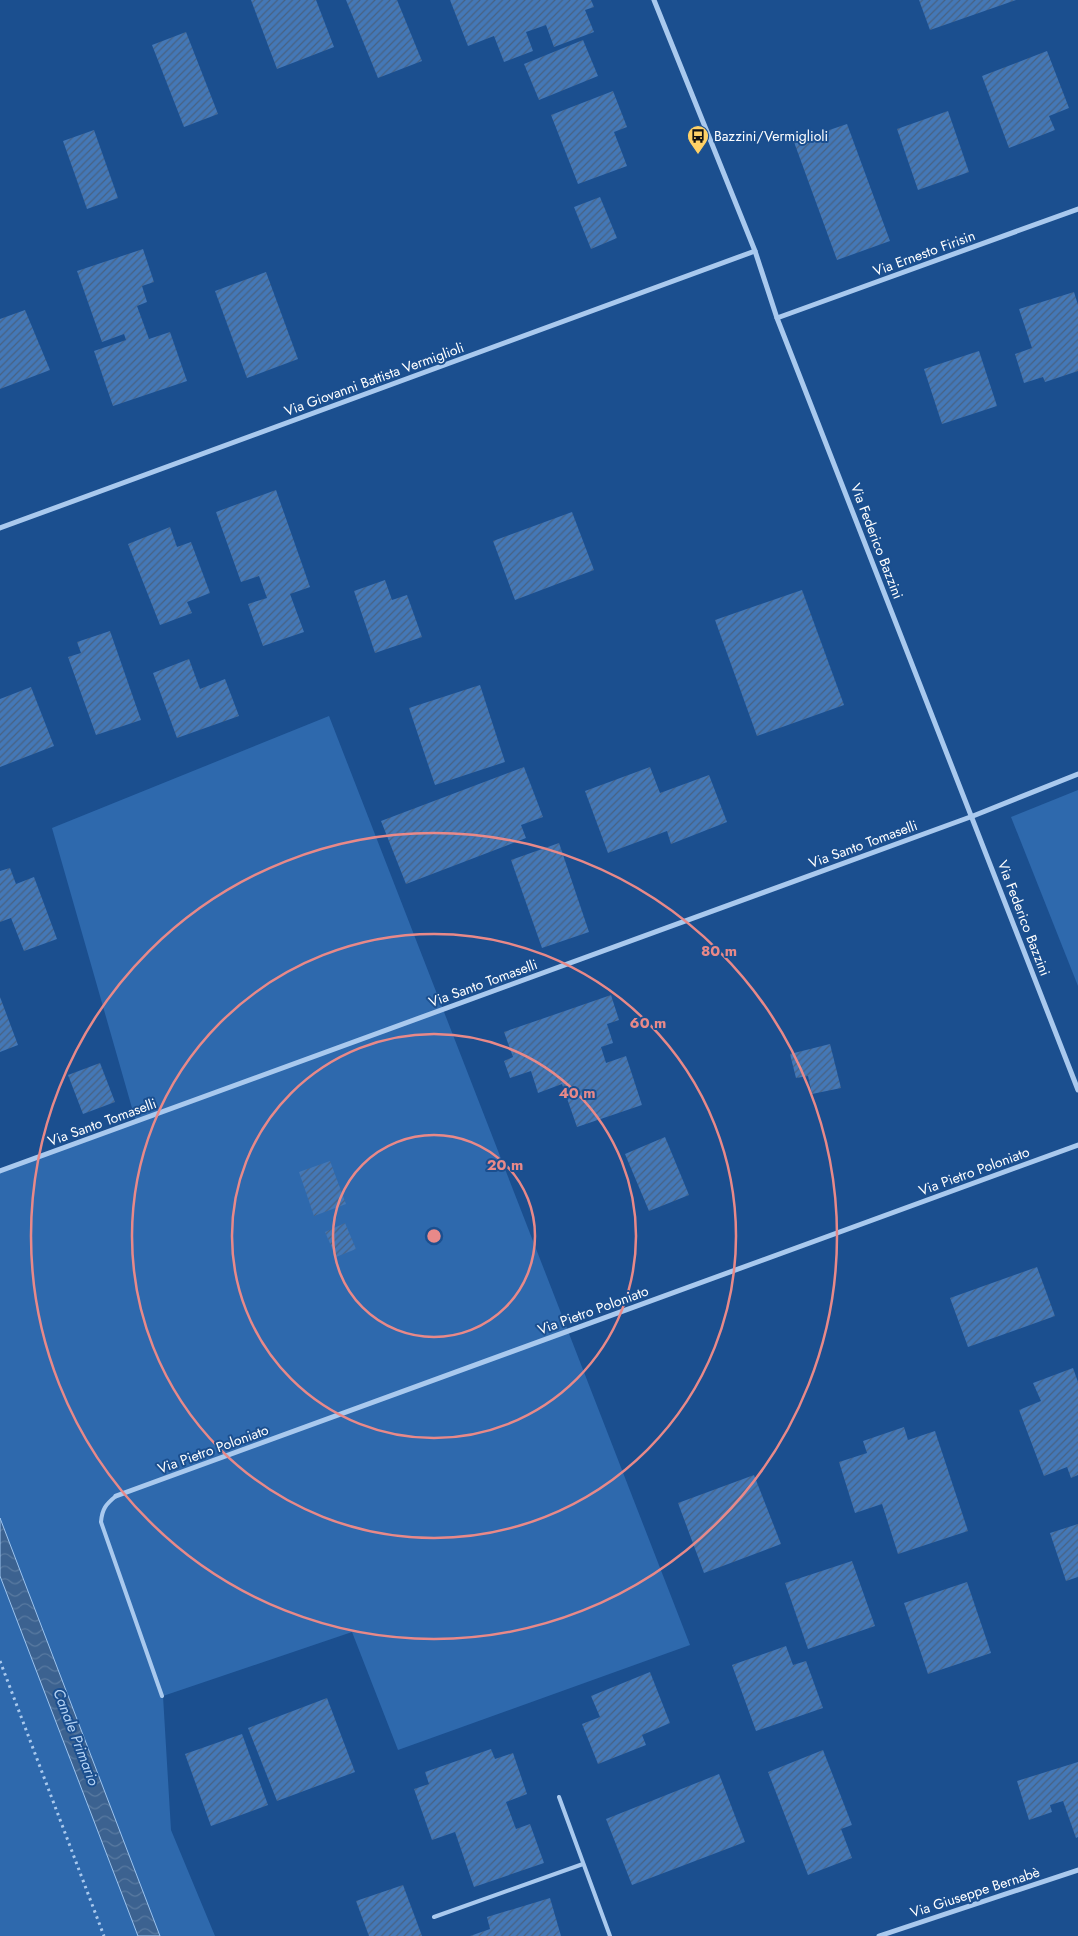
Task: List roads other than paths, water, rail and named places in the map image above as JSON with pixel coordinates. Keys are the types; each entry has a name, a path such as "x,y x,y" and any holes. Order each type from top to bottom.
{"street":[{"name":"Via Federico Bazzini","path":"654,0 755,251 777,318 973,816 1078,1090"},
{"name":"Via Ernesto Firisin","path":"777,318 1078,209"},
{"name":"Via Giovanni Battista Vermiglioli","path":"0,528 755,251"},
{"name":"Via Santo Tomaselli","path":"0,1171 973,816 1078,774"},
{"name":"Via Pietro Poloniato","path":"116,1496 1078,1145"},
{"name":"Via Giuseppe Bernabè","path":"879,1936 1078,1870"}],"lane":[{"path":"116,1496 106,1504 102,1512 101,1522 162,1696"},
{"path":"559,1798 610,1936"},
{"path":"434,1917 583,1864"}],"water":[{"name":"Canale Primario","path":"0,1518 160,1936 138,1936 0,1576"}],"place":[{"name":"Bazzini/Vermiglioli","path":"698,155"}]}
